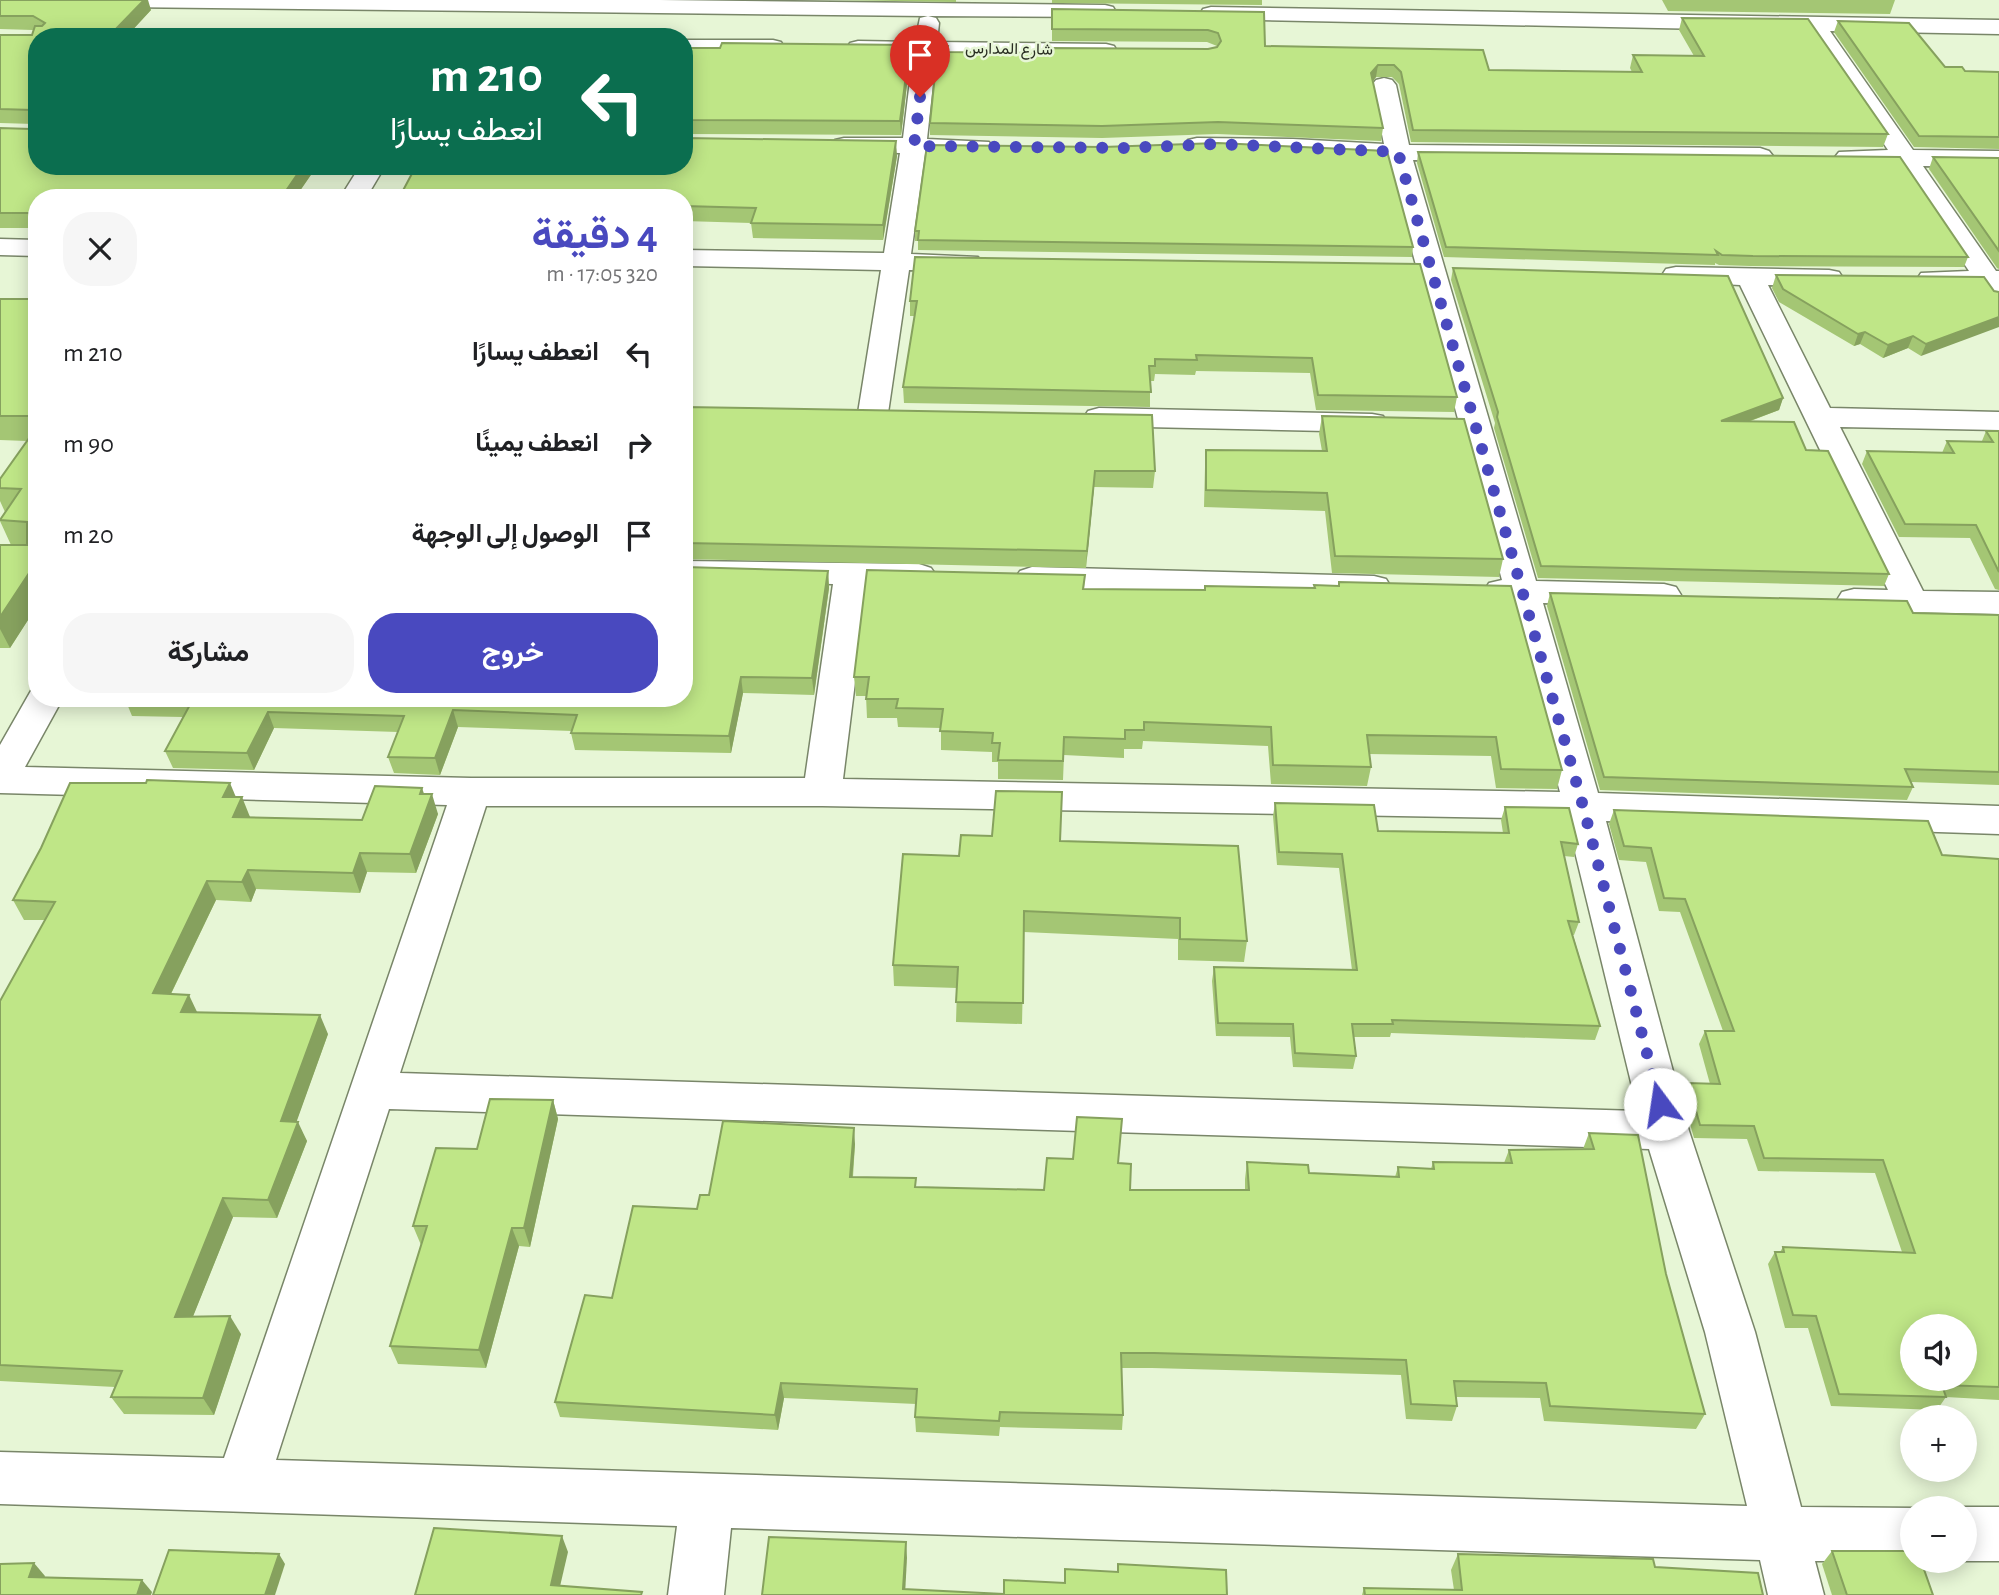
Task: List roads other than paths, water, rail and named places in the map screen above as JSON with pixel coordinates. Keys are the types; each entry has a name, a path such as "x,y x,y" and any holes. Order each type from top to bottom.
{"street":[{"path":"121,0 1122,13"},
{"path":"873,413 914,146 930,10"},
{"path":"1191,14 1999,27"},
{"path":"1813,22 1996,284"},
{"path":"693,47 791,47"},
{"name":"شارع المدارس","path":"831,48 1127,51"},
{"path":"1384,85 1398,152 1433,268 1464,425 1523,592 1583,806 1666,1131 1730,1332 1796,1595"},
{"path":"820,145 1008,147"},
{"path":"1170,146 1293,146 1398,152 1783,156"},
{"path":"1824,157 1999,159"},
{"path":"0,247 28,248"},
{"path":"693,258 990,263"},
{"path":"1654,275 1856,278"},
{"path":"1750,277 1911,601"},
{"path":"1909,279 1996,284"},
{"path":"1066,416 1395,424"},
{"path":"1821,417 1999,421"},
{"path":"693,571 948,576"},
{"path":"822,792 851,574"},
{"path":"1004,577 1402,588"},
{"path":"1469,590 1689,596"},
{"path":"1828,599 1999,603"},
{"path":"40,707 0,779 471,792 822,792 1583,806 1999,820"},
{"path":"242,1484 471,792"},
{"path":"372,1090 1666,1131"},
{"path":"0,1478 1779,1534 1900,1534"},
{"path":"696,1595 707,1501"},
{"path":"1977,1534 1999,1534"}]}
